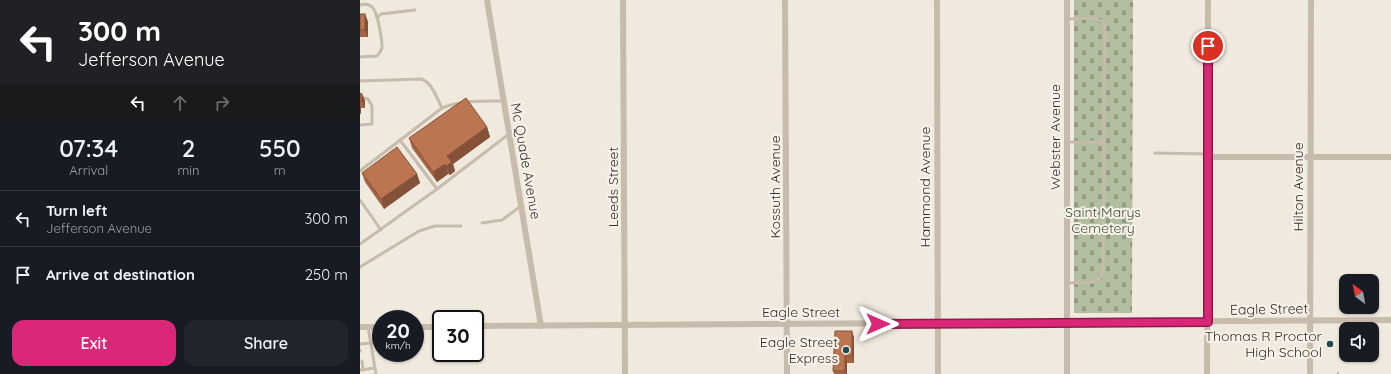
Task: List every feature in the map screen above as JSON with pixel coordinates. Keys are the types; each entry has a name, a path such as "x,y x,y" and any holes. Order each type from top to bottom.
{"street":[{"name":"Mc Quade Avenue","path":"487,0 541,326"},
{"name":"Leeds Street","path":"623,0 625,374"},
{"name":"Kossuth Avenue","path":"785,0 787,374"},
{"name":"Hammond Avenue","path":"938,0 938,374"},
{"name":"Webster Avenue","path":"1067,0 1067,374"},
{"path":"1207,374 1208,0"},
{"name":"Hilton Avenue","path":"1310,0 1310,374"},
{"path":"1208,156 1391,157"},
{"name":"Eagle Street","path":"484,326 1391,320"},
{"path":"360,327 372,327"}],"lane":[{"path":"360,4 366,4 372,7 377,18 382,48 377,56 360,57"},
{"path":"377,18 381,14 415,10"},
{"path":"1067,19 1094,18 1103,22 1105,27 1102,275 1095,282 1067,283"},
{"path":"360,81 421,79 428,84 442,108"},
{"path":"360,97 365,97 368,99 372,106 372,124 360,125"},
{"path":"360,171 442,108 453,103 466,101 503,101"},
{"path":"360,244 437,189 509,134"},
{"path":"400,140 437,189"},
{"path":"1067,142 1104,142"},
{"path":"1155,153 1208,156"},
{"path":"360,200 380,230"},
{"path":"482,223 502,220 521,206"},
{"path":"360,267 419,230 435,226 461,226"},
{"path":"368,327 376,374"},
{"path":"360,344 370,343"},
{"path":"362,361 362,370 375,368"}],"green space":[{"name":"Saint Marys Cemetery","path":"1074,0 1133,0 1132,313 1074,313"}],"building":[{"path":"360,14 365,14 365,30 360,30"},
{"path":"360,93 362,94 362,101 360,101"},
{"path":"466,98 487,127 447,156 452,162 446,166 445,164 433,172 409,138"},
{"path":"397,147 417,174 381,199 362,173"},
{"path":"835,331 852,331 852,356 845,356 845,371 833,371"}],"place":[{"name":"Thomas R Proctor High School","path":"1330,344"},
{"name":"Eagle Street Express","path":"846,350"}],"route":[{"path":"878,324 1208,322 1208,46"}]}
